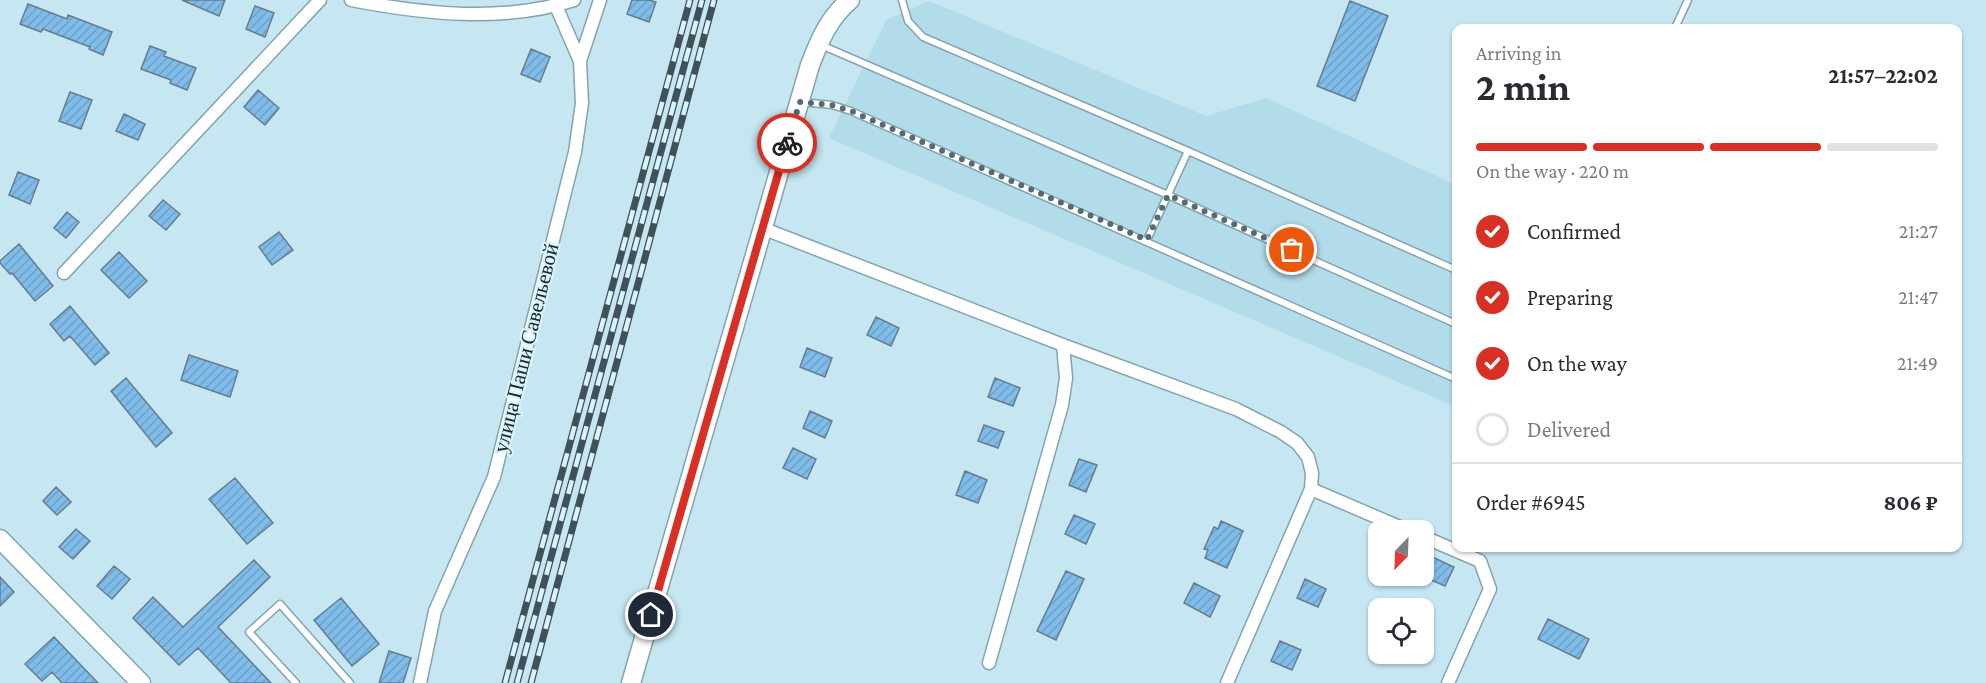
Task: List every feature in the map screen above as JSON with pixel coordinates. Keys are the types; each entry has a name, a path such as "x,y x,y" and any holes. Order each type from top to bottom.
{"street":[{"path":"64,273 320,0"},
{"path":"351,0 397,9 490,15 556,6 574,0"},
{"path":"580,61 600,0"},
{"path":"631,683 762,228 818,43 826,27 850,0"},
{"name":"улица Паши Савельевой","path":"420,683 435,611 494,477 575,152 582,103 580,61 556,6"},
{"path":"762,228 1063,345 1236,409 1281,432 1297,443 1308,457 1312,473 1311,489 1227,683"},
{"path":"989,663 1062,405 1066,378 1063,345"},
{"path":"1311,489 1383,520"},
{"path":"0,539 141,683"},
{"path":"1434,541 1452,549"},
{"path":"1448,683 1490,589 1480,561 1459,552"}],"lane":[{"path":"902,0 908,21 923,37 1452,268"},
{"path":"1677,24 1688,0"},
{"path":"818,43 1168,195 1452,322"},
{"path":"800,102 832,105 851,111 1452,376"},
{"path":"1147,240 1188,151"},
{"path":"296,683 249,632 280,604 350,683"}],"shaded area":[{"path":"929,1 1206,116 1266,98 1452,183 1452,405 829,138 886,20"}],"building":[{"path":"182,0 225,0 219,16"},
{"path":"632,0 656,2 649,22 627,14"},
{"path":"1350,1 1388,16 1355,101 1317,86"},
{"path":"28,4 67,19 68,15 112,32 103,55 89,49 90,47 43,29 41,32 20,24"},
{"path":"255,6 274,13 265,37 246,29"},
{"path":"150,46 166,52 164,56 196,68 187,90 170,83 171,80 141,69"},
{"path":"531,49 550,57 540,82 521,74"},
{"path":"258,90 279,108 265,125 244,107"},
{"path":"70,92 92,100 81,129 59,121"},
{"path":"124,114 145,124 138,140 116,131"},
{"path":"18,172 39,180 30,204 9,195"},
{"path":"163,200 180,214 166,230 149,216"},
{"path":"67,212 79,222 66,238 54,228"},
{"path":"279,232 293,250 272,265 259,247"},
{"path":"19,244 53,286 35,301 12,273 10,274 0,263"},
{"path":"119,252 147,281 129,298 101,270"},
{"path":"70,306 109,353 95,365 70,336 64,341 50,324"},
{"path":"876,317 899,328 891,346 867,335"},
{"path":"807,348 832,358 825,377 800,367"},
{"path":"189,355 238,371 230,397 181,380"},
{"path":"126,378 172,433 156,447 111,391"},
{"path":"995,378 1020,388 1013,406 988,397"},
{"path":"810,411 832,421 825,438 803,428"},
{"path":"984,425 1004,432 998,448 978,441"},
{"path":"793,448 816,459 807,479 783,468"},
{"path":"1079,459 1097,465 1086,492 1069,485"},
{"path":"965,471 987,480 978,503 956,495"},
{"path":"235,478 273,523 247,544 209,499"},
{"path":"56,487 71,502 57,515 43,501"},
{"path":"1074,515 1095,524 1086,544 1065,534"},
{"path":"1221,521 1243,531 1227,568 1205,558 1208,550 1204,549 1214,527 1218,529"},
{"path":"76,529 90,541 73,559 59,547"},
{"path":"1434,558 1454,567 1445,586 1434,581"},
{"path":"254,560 270,577 218,627 271,683 231,683 198,648 179,665 133,618 153,597 183,627"},
{"path":"114,566 130,579 112,599 97,586"},
{"path":"1066,571 1084,579 1056,640 1037,631"},
{"path":"0,577 14,592 0,606"},
{"path":"1305,579 1326,589 1318,607 1297,598"},
{"path":"1194,583 1220,596 1210,617 1184,603"},
{"path":"341,598 379,644 352,666 314,620"},
{"path":"1548,619 1589,639 1579,659 1538,639"},
{"path":"54,637 98,683 62,683 52,672 42,681 25,664"},
{"path":"1280,641 1301,650 1292,670 1271,661"},
{"path":"389,651 411,658 403,683 379,683"}],"railway":[{"path":"505,683 690,0"},
{"path":"517,683 702,0"},
{"path":"531,683 714,0"}],"way so far":[{"path":"787,143 800,102 832,105 851,111 1147,240 1168,195 1292,250"}],"route":[{"path":"651,615 787,143"}]}
